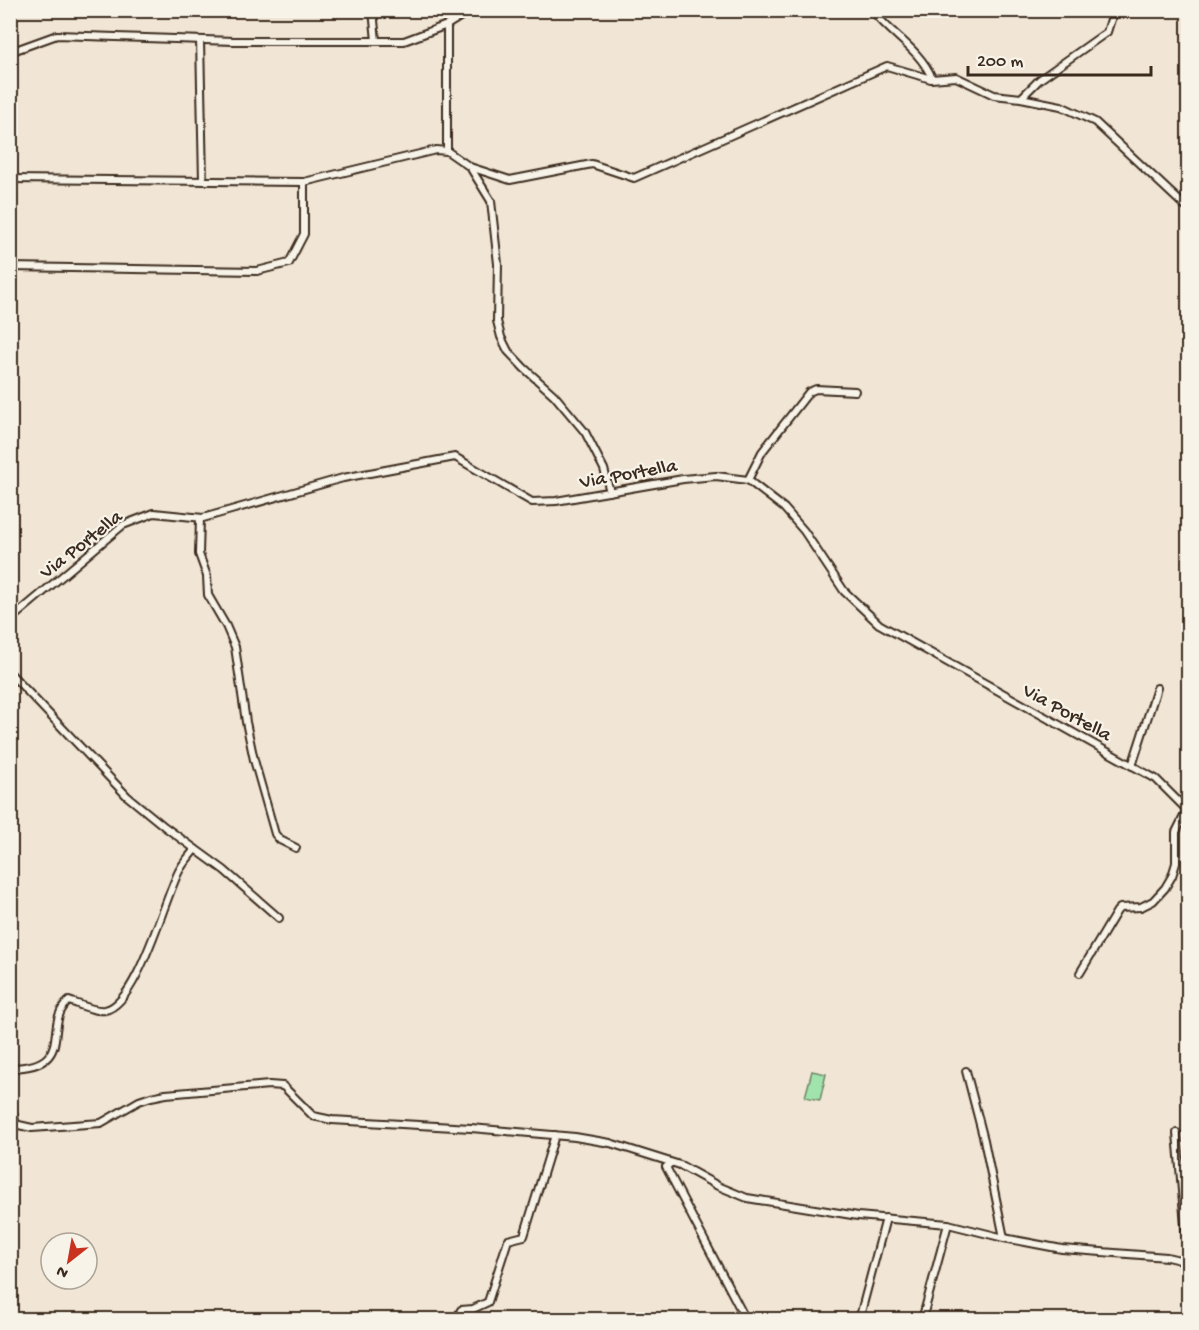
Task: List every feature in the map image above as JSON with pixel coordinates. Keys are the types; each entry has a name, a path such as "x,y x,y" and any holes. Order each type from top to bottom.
{"street":[{"path":"373,10 376,41"},
{"path":"10,52 57,35 404,41 447,25 471,10"},
{"path":"872,10 882,24 926,63 932,78"},
{"path":"1021,98 1039,80 1107,32 1114,10"},
{"path":"447,25 447,151"},
{"path":"200,39 204,181"},
{"path":"10,179 304,182 436,150 447,151 470,167 510,180 592,164 634,178 887,66 932,78 956,77 994,95 1061,106 1095,122 1188,209"},
{"path":"470,167 491,201 498,264 497,321 501,337 508,351 554,395 585,432 604,469 610,492"},
{"path":"10,267 257,271 289,263 304,234 304,182"},
{"path":"747,480 762,452 809,392 816,389 855,391"},
{"name":"Via Portella","path":"10,620 123,525 153,513 200,518 343,478 455,457 532,502 556,501 694,478 716,476 747,480 784,508 804,531 844,591 879,624 1156,779 1188,811"},
{"path":"200,518 199,554 207,576 208,595 235,647 254,760 275,834 280,840 296,848"},
{"path":"10,673 127,796 224,870 279,918"},
{"path":"1132,766 1157,688"},
{"path":"1080,973 1120,908 1141,907 1153,901 1165,888 1176,863 1176,832 1188,811"},
{"path":"10,1068 27,1067 42,1062 55,1048 61,1015 64,1006 69,1001 103,1011 116,1006 126,995 158,927 180,870 195,849"},
{"path":"966,1071 984,1140 1004,1239"},
{"path":"10,1100 13,1124 32,1128 101,1123 139,1101 166,1094 269,1085 283,1086 313,1116 332,1120 555,1134 610,1143 680,1165 718,1186 747,1197 858,1216 948,1224 1004,1239 1062,1249 1167,1257 1188,1261 1177,1133"},
{"path":"456,1320 461,1310 473,1309 488,1302 508,1240 524,1236 555,1134"},
{"path":"671,1163 666,1167 746,1320"},
{"path":"859,1320 886,1218"},
{"path":"922,1320 948,1224"},
{"path":"1185,1320 1188,1310"}],"green space":[{"path":"812,1071 826,1074 820,1100 805,1097"}]}
